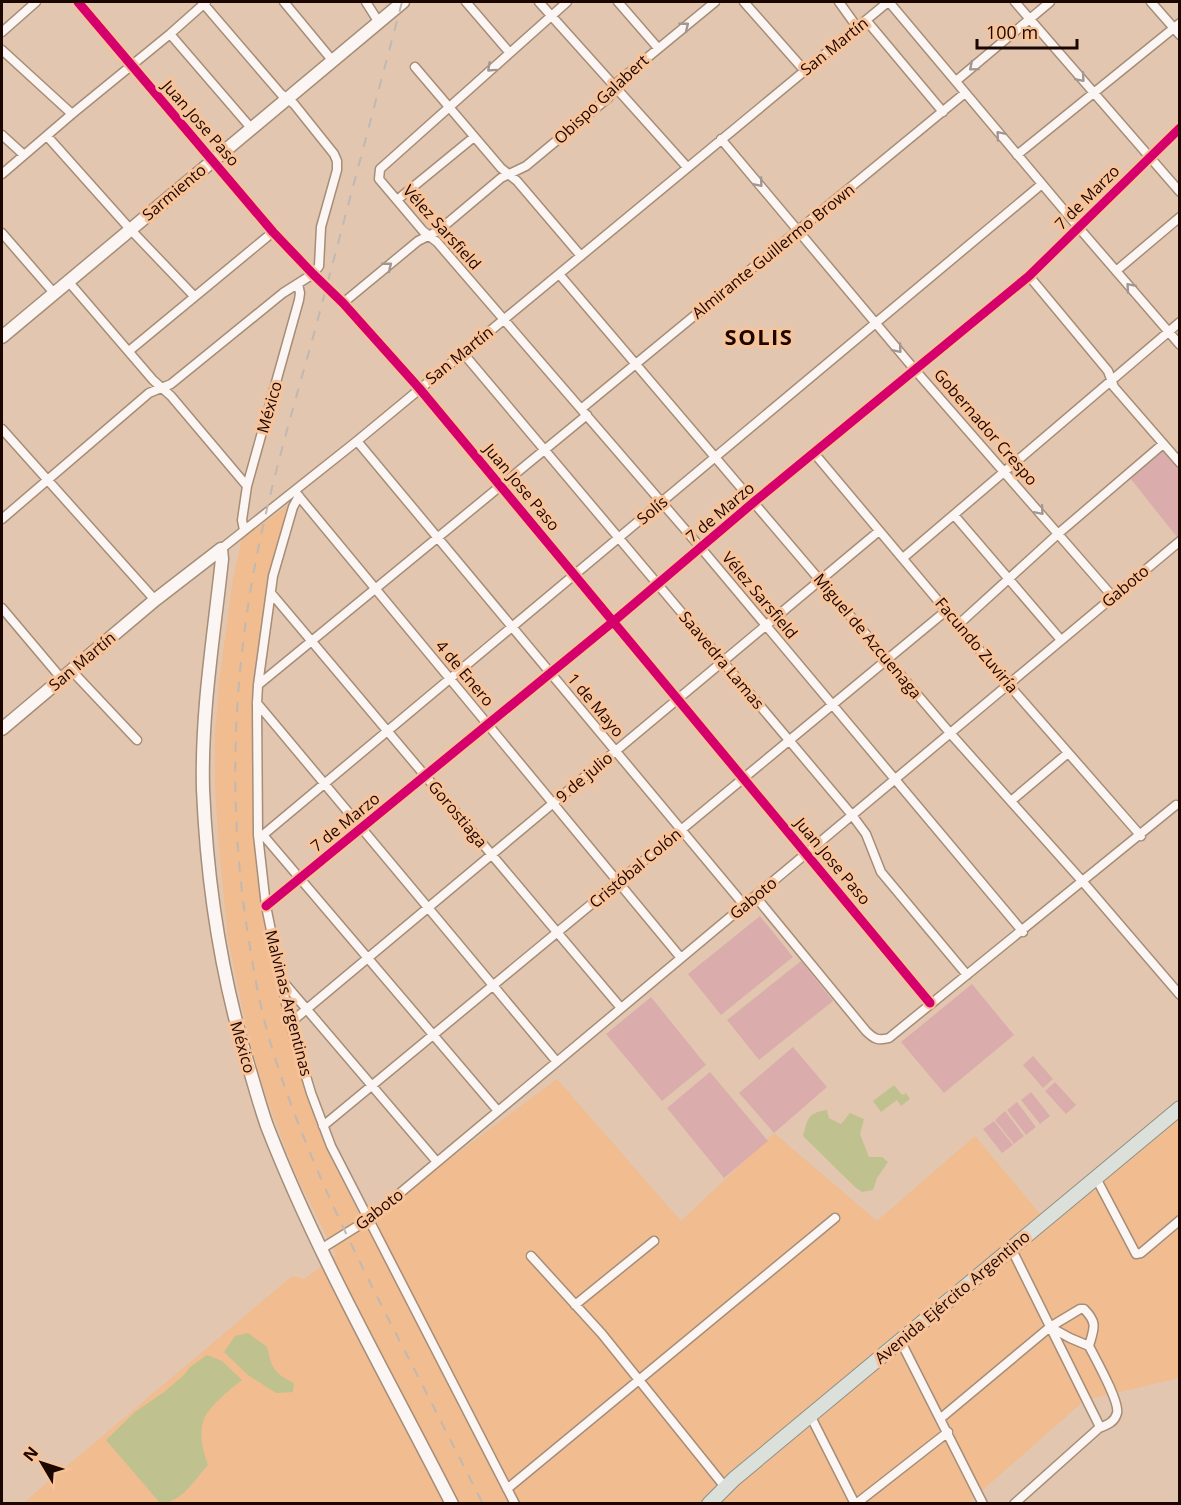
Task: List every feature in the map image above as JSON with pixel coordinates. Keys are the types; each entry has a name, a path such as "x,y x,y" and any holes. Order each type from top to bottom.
{"main road":[{"name":"Avenida Ejército Argentino","path":"709,1503 900,1340 1179,1111"},
{"name":"Avenida Ejército Argentino","path":"699,1503 716,1489 725,1487"}],"street":[{"path":"2,32 36,2"},
{"name":"Juan Jose Paso","path":"78,2 273,231 343,303 419,388 930,1003"},
{"path":"2,174 170,34 204,2 281,94 294,104 334,154 337,161 337,170 321,227 320,262 313,274 283,293 171,384 149,393 2,519"},
{"path":"284,2 332,60"},
{"path":"366,2 378,21"},
{"name":"Sarmiento","path":"2,337 403,2"},
{"path":"466,2 509,52"},
{"path":"539,2 687,167"},
{"path":"449,107 567,2"},
{"path":"618,2 658,48"},
{"name":"Obispo Galabert","path":"343,303 418,241 429,236 501,178 526,166 608,98 619,81 715,2"},
{"path":"744,2 804,70"},
{"path":"839,2 857,27"},
{"path":"888,2 1179,345"},
{"name":"San Martín","path":"2,729 155,600 244,530 297,493 419,388 888,2"},
{"path":"1015,2 1179,192"},
{"path":"956,81 1050,2"},
{"path":"1017,155 1177,28 1151,2"},
{"path":"866,20 943,111"},
{"path":"170,34 251,128"},
{"path":"2,50 72,114"},
{"path":"415,67 501,168 510,174 581,256"},
{"name":"Almirante Guillermo Brown","path":"258,685 545,450 636,364 965,93"},
{"name":"Vélez Sarsfield","path":"449,107 380,169 379,179 423,231 437,242 504,318 662,502 1023,932"},
{"name":"7 de Marzo","path":"266,906 551,674 754,502 1029,276 1179,128"},
{"path":"2,135 24,155"},
{"path":"47,136 194,296"},
{"path":"397,200 474,136"},
{"name":"Gobernador Crespo","path":"721,139 915,370 1113,597"},
{"name":"Solís","path":"260,835 1042,184"},
{"path":"1116,271 1179,217"},
{"path":"129,351 273,231"},
{"path":"2,233 54,293"},
{"name":"Miguel de Azcuenaga","path":"559,274 950,733 1083,882 1179,995"},
{"path":"1029,276 1108,371 1114,387 1179,463"},
{"path":"68,281 153,380 171,396 247,486"},
{"name":"México","path":"244,530 242,520 247,486 299,300 298,284"},
{"path":"903,558 1179,322"},
{"name":"Saavedra Lamas","path":"463,353 852,815 866,834 881,872 967,975"},
{"path":"2,429 155,600"},
{"name":"1 de Mayo","path":"357,441 744,905"},
{"path":"959,624 1059,533 1163,444"},
{"name":"Facundo Zuviría","path":"814,453 1008,684 1141,836"},
{"name":"4 de Enero","path":"297,493 681,958"},
{"name":"Malvinas Argentinas","path":"297,493 282,543 271,593 257,702 260,835 266,906 280,978 290,1023 311,1093 345,1176 515,1503"},
{"path":"954,515 1061,640"},
{"name":"9 de julio","path":"290,1023 879,531"},
{"name":"Gaboto","path":"321,1249 369,1219 1179,541"},
{"name":"México","path":"221,549 222,559 207,700 203,788 209,879 222,962 241,1042 266,1124 298,1201 452,1503"},
{"name":"Gorostiaga","path":"271,593 621,1008"},
{"path":"2,608 137,740"},
{"name":"Cristóbal Colón","path":"323,1126 947,610"},
{"path":"257,702 557,1062"},
{"path":"1011,801 1068,753"},
{"path":"755,896 874,1038 880,1040 889,1038 930,1003 1023,932 1176,805"},
{"path":"260,835 498,1111"},
{"path":"280,978 437,1162"},
{"path":"1096,1179 1136,1254 1141,1253 1179,1220"},
{"path":"507,1489 834,1218"},
{"path":"575,1305 654,1240"},
{"path":"1011,1248 1099,1428"},
{"path":"531,1256 640,1380 725,1487"},
{"path":"940,1418 1050,1327 1074,1311 1084,1310 1094,1321 1089,1346"},
{"path":"1014,1503 1099,1428 1111,1423 1117,1415 1118,1410 1108,1384 1089,1346 1050,1327"},
{"path":"900,1340 983,1503"},
{"path":"811,1417 855,1503 948,1432"}],"shaded area":[{"path":"1163,449 1179,468 1179,535 1177,537 1130,478"},
{"path":"287,506 264,606 253,708 252,764 260,889 275,979 286,1028 330,1157 367,1229 372,1226 369,1219 557,1079 681,1221 774,1133 877,1221 975,1136 1045,1220 1179,1108 1179,1378 1085,1400 968,1503 22,1504 292,1276 305,1279 336,1255 295,1173 267,1099 250,1044 228,939 218,835 215,735 219,683 233,579 242,538"},
{"path":"760,916 793,957 721,1015 688,974"},
{"path":"801,961 833,1001 759,1060 727,1020"},
{"path":"972,984 1014,1035 944,1093 901,1042"},
{"path":"651,997 706,1065 662,1101 606,1034"},
{"path":"793,1047 827,1087 774,1133 739,1093"},
{"path":"1033,1056 1053,1079 1043,1088 1023,1065"},
{"path":"710,1072 768,1141 724,1178 667,1108"},
{"path":"1055,1082 1076,1105 1066,1114 1045,1091"},
{"path":"894,1085 902,1095 906,1093 910,1099 901,1106 897,1100 881,1112 873,1101"},
{"path":"1031,1092 1050,1116 1040,1124 1021,1100"},
{"path":"1017,1102 1036,1127 1026,1135 1007,1110"},
{"path":"827,1110 829,1118 841,1124 850,1113 864,1119 860,1134 869,1157 882,1157 888,1162 877,1178 873,1190 862,1192 855,1187 803,1136 809,1118"},
{"path":"1005,1111 1024,1136 1014,1144 995,1120"},
{"path":"994,1121 1013,1145 1002,1153 983,1129"},
{"path":"248,1333 267,1347 275,1370 294,1383 293,1392 276,1393 248,1375 224,1352 235,1336"},
{"path":"207,1355 222,1361 242,1380 214,1405 203,1422 202,1444 208,1465 181,1495 168,1502 160,1503 106,1440 135,1412 164,1392 190,1367"}],"railway":[{"path":"402,2 266,513 246,622 239,677 235,788 243,898 251,953 265,1022 283,1082 296,1119 358,1258 483,1504"}],"cycle path":[{"path":"78,2 273,232 343,303 419,388 930,1003"},
{"path":"266,906 614,621 754,502 1029,276 1180,128"}],"district":[{"name":"SOLIS","path":"759,337"}]}
